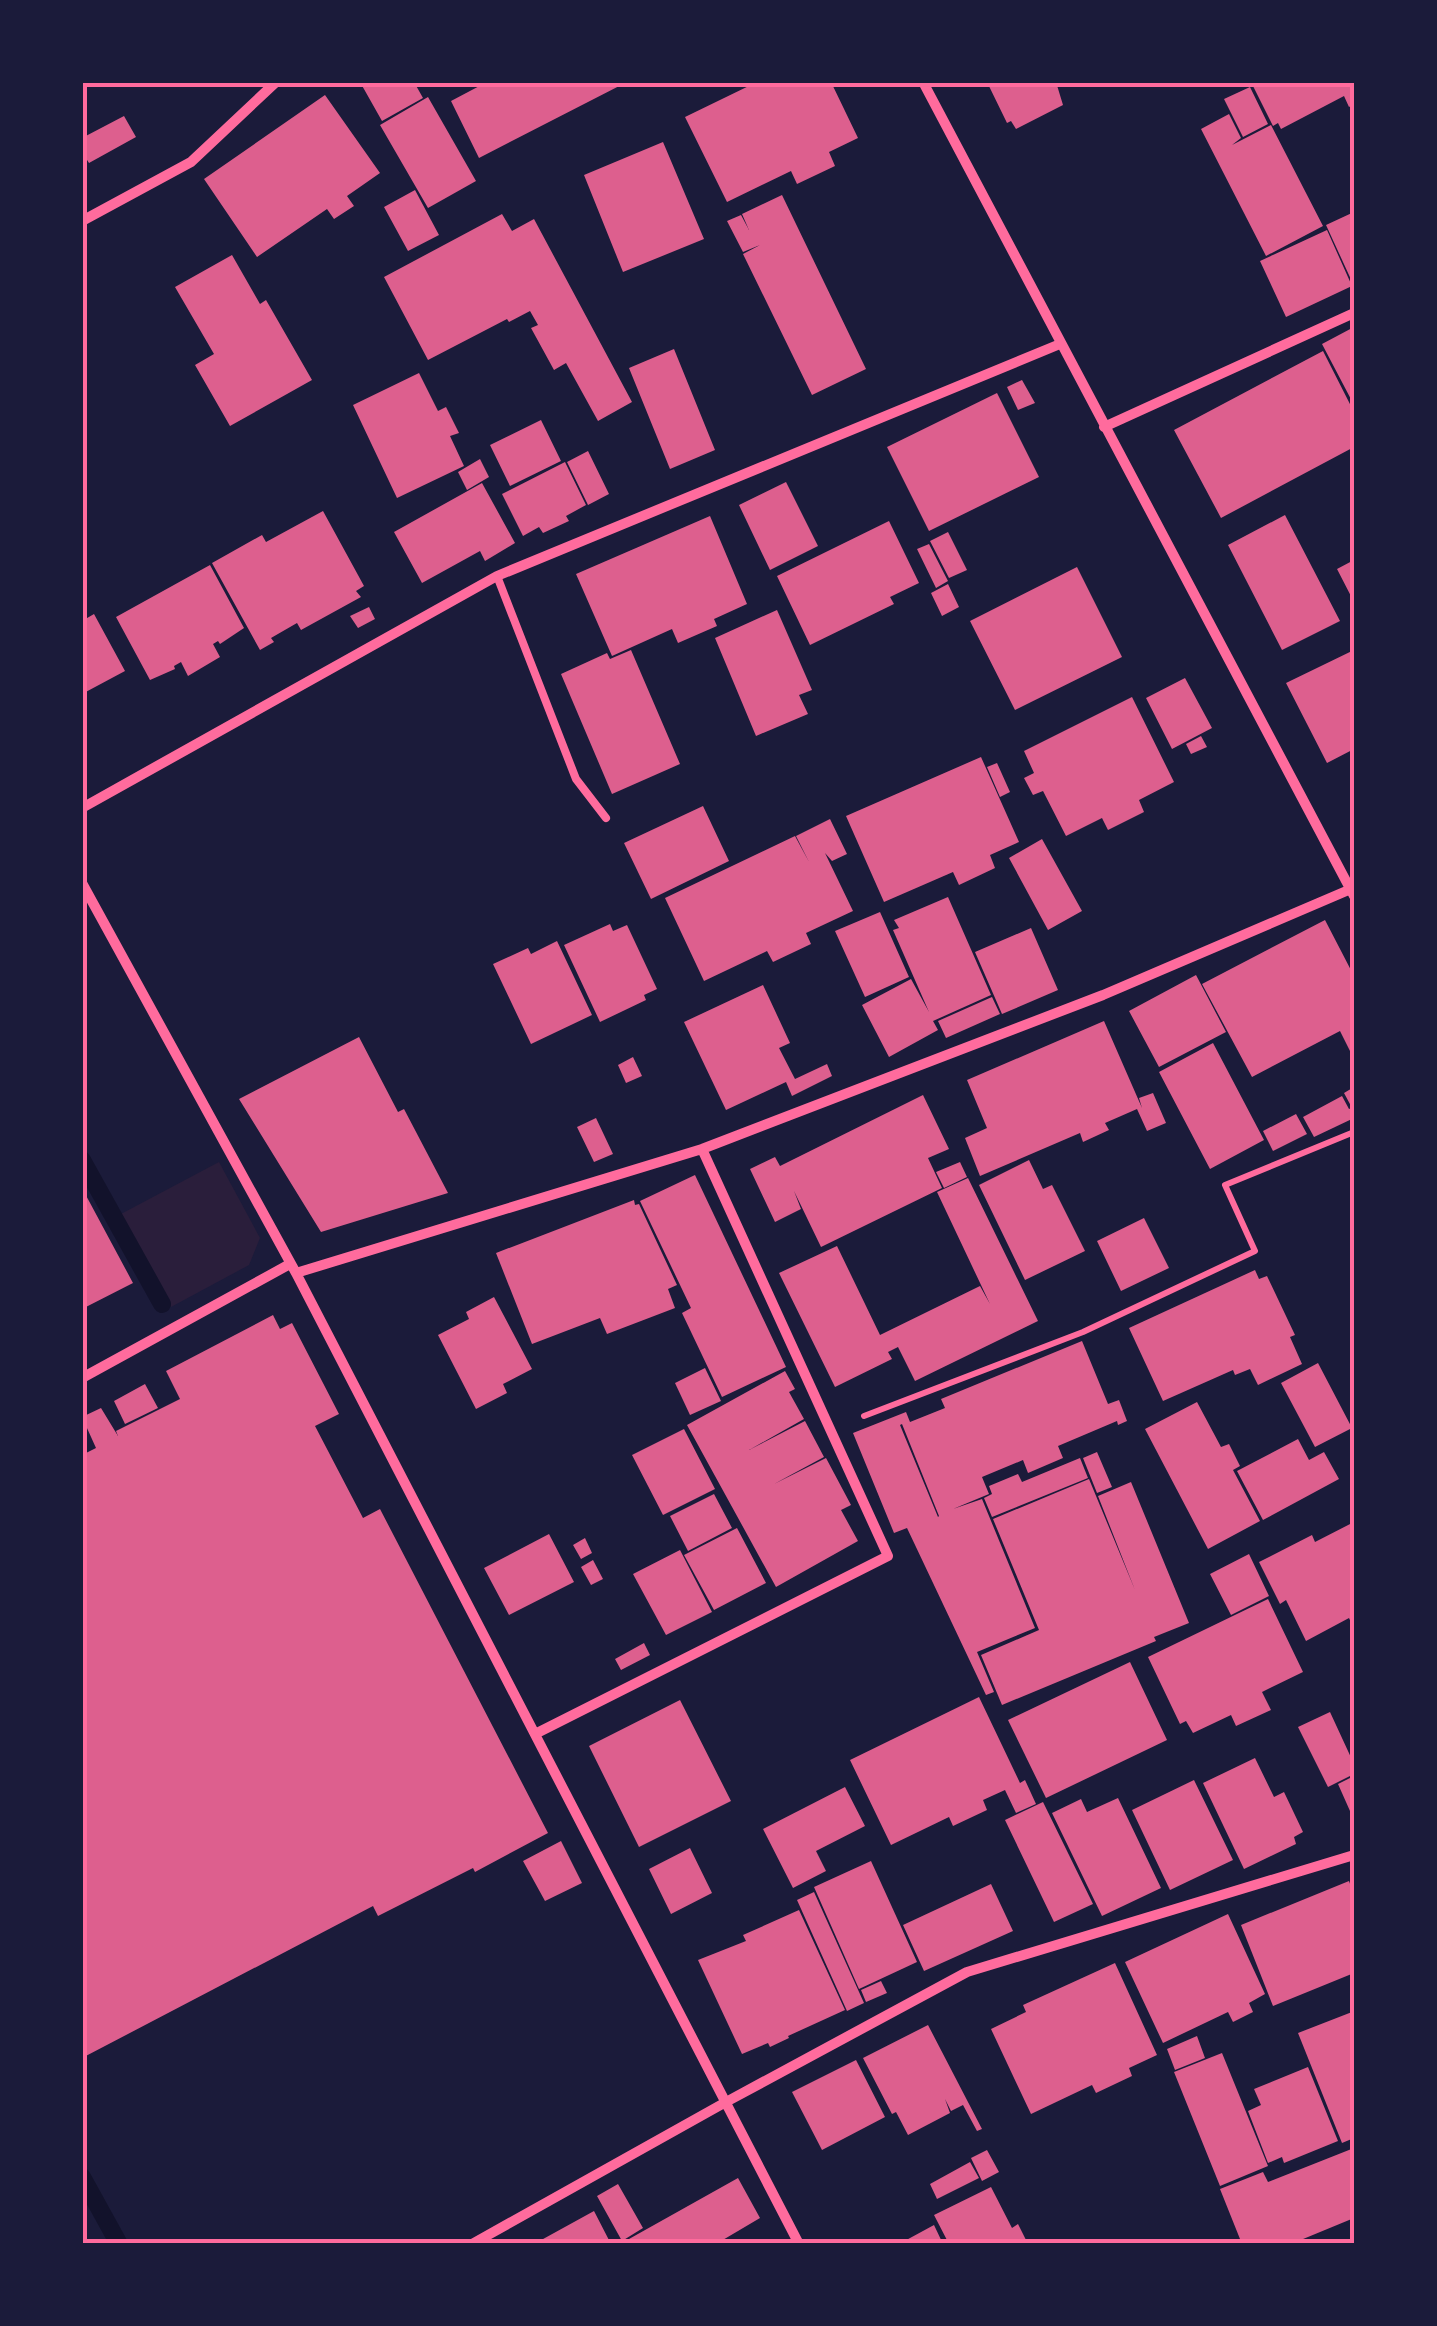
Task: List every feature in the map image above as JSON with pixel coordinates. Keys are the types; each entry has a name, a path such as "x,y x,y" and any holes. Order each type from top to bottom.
{"street":[{"path":"82,221 192,162 276,82"},
{"path":"82,1378 293,1269 702,1150 1103,995 1353,892 923,82"},
{"path":"1104,427 1354,313"},
{"path":"82,808 496,576 1060,344"},
{"path":"82,884 293,1269 799,2244"},
{"path":"535,1734 888,1556 702,1150"},
{"path":"472,2244 967,1972 1354,1855"}],"lane":[{"path":"496,576 576,779 606,818"}],"path":[{"path":"830,1429 1082,1332 1254,1250 1226,1185 1354,1132"}],"shaded area":[{"path":"219,1162 260,1238 249,1265 171,1307 121,1214"}],"building":[{"path":"360,82 414,82 423,98 382,121"},
{"path":"487,82 627,82 479,158 451,101"},
{"path":"757,82 831,82 858,138 829,152 835,166 797,184 791,171 727,202 685,117"},
{"path":"987,82 1056,82 1063,105 1016,129 1011,121 1007,123"},
{"path":"1251,82 1354,82 1354,104 1349,107 1344,96 1281,129 1278,123 1273,126"},
{"path":"1250,87 1268,124 1243,137 1224,99"},
{"path":"325,95 380,173 347,196 354,206 334,219 327,209 257,257 204,179"},
{"path":"428,97 476,181 428,208 380,125"},
{"path":"1229,114 1241,138 1232,145 1271,125 1323,226 1266,256 1201,129"},
{"path":"124,116 136,137 89,163 82,152 82,138"},
{"path":"663,142 704,239 623,272 584,175"},
{"path":"415,190 439,235 408,251 384,207"},
{"path":"782,195 866,369 812,395 743,254 760,245 743,252 727,221 741,215 749,230 742,214"},
{"path":"1354,212 1354,286 1326,225"},
{"path":"502,214 512,231 534,219 632,402 598,421 566,363 554,370 531,328 538,325 530,311 428,360 384,277"},
{"path":"1327,230 1352,286 1286,317 1260,261"},
{"path":"232,255 260,304 266,300 312,380 230,426 195,365 214,354 175,287"},
{"path":"1354,327 1354,405 1322,344"},
{"path":"674,349 715,450 670,469 629,368"},
{"path":"1323,351 1354,412 1354,447 1221,518 1174,430"},
{"path":"419,373 438,411 446,407 459,433 450,436 464,466 397,498 353,405"},
{"path":"1022,380 1035,403 1018,410 1007,387"},
{"path":"997,393 1039,477 929,531 887,447"},
{"path":"541,420 561,461 510,486 490,445"},
{"path":"588,451 609,494 588,505 567,462"},
{"path":"480,459 489,477 467,490 458,472"},
{"path":"565,462 586,505 566,516 569,521 543,533 539,527 523,536 502,494"},
{"path":"786,482 818,546 770,570 739,505"},
{"path":"482,483 515,543 485,561 480,551 422,583 394,532"},
{"path":"323,511 364,586 356,591 361,597 301,630 297,623 271,638 274,642 260,650 212,563 262,535 266,542"},
{"path":"1285,515 1340,621 1282,650 1228,545"},
{"path":"710,516 747,604 714,619 717,626 678,643 672,629 612,656 576,574"},
{"path":"889,521 919,583 890,597 894,604 810,645 777,576"},
{"path":"948,532 967,570 949,578 930,541"},
{"path":"929,544 948,581 936,588 917,549"},
{"path":"1354,560 1354,602 1337,569"},
{"path":"210,565 244,628 220,644 213,644 220,657 188,676 181,662 175,669 150,680 116,617"},
{"path":"1077,567 1122,657 1015,710 970,621"},
{"path":"948,584 959,607 942,616 931,593"},
{"path":"369,607 375,619 358,628 350,616"},
{"path":"777,610 812,690 799,695 808,714 756,736 715,638"},
{"path":"94,614 125,671 82,694 82,621"},
{"path":"631,650 680,764 612,794 561,674 607,653 610,659"},
{"path":"1354,650 1354,749 1327,763 1286,683"},
{"path":"1185,678 1212,728 1172,749 1146,698"},
{"path":"1132,697 1174,782 1139,800 1144,812 1108,830 1102,818 1066,836 1043,791 1033,795 1024,778 1034,773 1024,751"},
{"path":"1201,736 1207,747 1191,754 1186,744"},
{"path":"981,757 1019,842 990,855 995,868 959,885 953,872 884,902 846,816"},
{"path":"997,763 1010,792 1000,797 987,767"},
{"path":"703,806 729,861 651,899 624,843"},
{"path":"830,819 847,854 832,861 825,853 853,911 806,933 811,944 773,962 767,951 704,981 665,898 795,836 809,862 796,836"},
{"path":"1042,839 1082,911 1048,930 1009,858"},
{"path":"948,897 991,995 933,1021 938,1030 889,1057 862,1005 911,979 929,1012 893,930 899,928 894,920"},
{"path":"880,912 909,977 865,997 835,931"},
{"path":"1325,920 1354,976 1354,1059 1340,1031 1252,1077 1202,984"},
{"path":"610,924 613,931 627,925 657,989 644,995 646,1000 600,1022 564,945"},
{"path":"1031,928 1058,990 1002,1014 975,952"},
{"path":"557,941 592,1015 531,1044 493,964 528,948 531,954"},
{"path":"1196,975 1226,1032 1159,1067 1129,1011"},
{"path":"763,985 790,1043 779,1048 795,1079 827,1064 832,1076 792,1096 786,1082 726,1110 684,1022"},
{"path":"992,997 1000,1014 946,1038 938,1021"},
{"path":"1104,1021 1142,1108 1139,1098 1153,1093 1166,1123 1147,1131 1137,1109 1105,1123 1109,1130 1083,1142 1080,1133 980,1176 965,1138 987,1128 967,1080"},
{"path":"359,1037 398,1112 404,1109 448,1193 321,1232 239,1099"},
{"path":"1213,1043 1264,1140 1210,1169 1159,1072"},
{"path":"633,1057 642,1076 626,1083 618,1065"},
{"path":"1354,1087 1354,1104 1351,1106 1344,1093"},
{"path":"923,1095 949,1149 928,1158 942,1188 821,1247 794,1191 801,1209 775,1222 750,1169 775,1157 780,1166"},
{"path":"1342,1096 1349,1109 1354,1107 1354,1118 1314,1137 1303,1117"},
{"path":"1296,1114 1307,1134 1273,1151 1263,1131"},
{"path":"596,1118 613,1154 594,1162 577,1127"},
{"path":"1029,1160 1043,1189 1052,1185 1085,1251 1025,1280 979,1185"},
{"path":"960,1162 967,1177 944,1188 936,1172"},
{"path":"695,1175 786,1367 722,1397 682,1313 691,1308 640,1201"},
{"path":"968,1178 1038,1321 915,1381 898,1347 888,1352 892,1359 835,1387 779,1273 837,1246 880,1335 980,1286 990,1304 937,1192"},
{"path":"82,1188 133,1283 82,1309"},
{"path":"634,1200 677,1285 668,1289 675,1308 607,1334 600,1318 532,1344 496,1253"},
{"path":"1144,1218 1169,1268 1121,1291 1097,1241"},
{"path":"1255,1270 1259,1279 1267,1276 1295,1335 1290,1337 1302,1364 1258,1385 1250,1369 1235,1375 1233,1370 1163,1401 1129,1328"},
{"path":"494,1297 532,1369 503,1384 507,1393 476,1409 438,1335 469,1319 466,1312"},
{"path":"273,1315 280,1329 292,1323 339,1414 315,1426 363,1518 380,1509 548,1833 475,1872 473,1868 378,1916 373,1906 82,2058 82,1455 96,1448 82,1417 101,1408 118,1436 116,1431 180,1399 166,1371"},
{"path":"1082,1341 1108,1404 1119,1400 1127,1421 1118,1425 1117,1421 1058,1446 1063,1458 1028,1473 1023,1460 982,1477 989,1494 953,1509 982,1499 1035,1628 977,1652 994,1692 986,1695 907,1528 894,1533 853,1433 906,1412 910,1422 945,1408 941,1399","holes":["902,1424 939,1516 900,1425"]},
{"path":"1318,1363 1352,1428 1315,1447 1281,1383"},
{"path":"705,1368 721,1401 690,1415 675,1383"},
{"path":"785,1371 795,1389 789,1392 804,1419 749,1450 805,1421 824,1457 774,1484 826,1458 851,1505 841,1510 858,1541 776,1587 687,1425"},
{"path":"145,1384 158,1408 125,1424 114,1401"},
{"path":"1197,1402 1221,1447 1229,1444 1240,1466 1233,1470 1260,1521 1208,1549 1145,1429"},
{"path":"684,1429 715,1489 663,1515 632,1455"},
{"path":"1298,1439 1309,1460 1324,1452 1339,1479 1263,1520 1237,1471"},
{"path":"1097,1452 1112,1487 1097,1493 1083,1458"},
{"path":"1080,1458 1088,1478 992,1517 984,1498 992,1494 989,1486 1018,1474 1022,1482"},
{"path":"1089,1479 1135,1590 1098,1496 1131,1482 1189,1623 1154,1637 1156,1641 1002,1705 981,1655 1039,1630 993,1519"},
{"path":"714,1494 732,1528 688,1551 670,1516"},
{"path":"1354,1522 1354,1629 1349,1618 1306,1641 1286,1600 1280,1604 1259,1562 1312,1535 1315,1542"},
{"path":"737,1528 766,1583 714,1610 684,1555"},
{"path":"549,1534 574,1582 509,1615 484,1568"},
{"path":"585,1538 592,1553 581,1559 573,1545"},
{"path":"680,1550 712,1612 666,1635 633,1574"},
{"path":"1249,1554 1269,1596 1231,1615 1210,1574"},
{"path":"593,1560 603,1579 591,1585 581,1567"},
{"path":"1268,1599 1303,1672 1262,1692 1271,1710 1236,1726 1231,1715 1193,1733 1186,1721 1180,1724 1148,1657"},
{"path":"644,1643 650,1655 621,1670 615,1659"},
{"path":"1130,1662 1167,1740 1046,1798 1008,1720"},
{"path":"979,1697 1020,1783 1025,1780 1036,1804 1016,1813 1005,1790 983,1800 987,1810 953,1826 949,1817 891,1845 850,1760"},
{"path":"680,1700 731,1801 639,1847 589,1746"},
{"path":"1330,1712 1354,1764 1354,1774 1328,1787 1298,1727"},
{"path":"1255,1758 1274,1797 1284,1792 1303,1832 1294,1837 1296,1844 1244,1869 1203,1783"},
{"path":"1354,1776 1354,1820 1338,1784"},
{"path":"1194,1780 1233,1860 1170,1890 1132,1810"},
{"path":"845,1787 865,1826 816,1851 826,1871 793,1888 763,1829"},
{"path":"1118,1798 1161,1888 1102,1916 1052,1813 1081,1799 1087,1812"},
{"path":"1043,1802 1093,1904 1054,1922 1005,1820"},
{"path":"561,1841 582,1883 545,1901 523,1861"},
{"path":"690,1848 712,1893 671,1914 649,1869"},
{"path":"871,1861 917,1962 859,1989 814,1887"},
{"path":"1349,1881 1354,1895 1354,1973 1273,2006 1241,1925"},
{"path":"991,1884 1013,1931 924,1971 903,1925"},
{"path":"814,1892 864,2003 847,2011 797,1900"},
{"path":"799,1910 845,2010 770,2047 768,2043 742,2054 698,1960 746,1941 743,1935"},
{"path":"1228,1914 1265,1994 1249,2003 1253,2012 1233,2022 1228,2012 1163,2043 1125,1962"},
{"path":"1115,1963 1157,2055 1129,2068 1132,2076 1096,2093 1092,2085 1031,2114 991,2029 1026,2012 1023,2005"},
{"path":"881,1981 887,1993 866,2002 861,1990"},
{"path":"1352,2012 1354,2138 1342,2143 1298,2033"},
{"path":"928,2025 982,2129 977,2131 963,2105 951,2111 945,2099 950,2113 908,2135 896,2112 892,2114 863,2058"},
{"path":"1197,2036 1205,2058 1175,2070 1167,2049"},
{"path":"1222,2053 1268,2166 1220,2186 1174,2072"},
{"path":"856,2060 885,2117 822,2150 792,2092"},
{"path":"1308,2067 1338,2141 1284,2163 1282,2157 1268,2163 1248,2111 1261,2105 1254,2089"},
{"path":"1354,2148 1354,2218 1291,2244 1242,2244 1220,2189 1263,2172 1268,2182"},
{"path":"987,2150 999,2172 982,2181 971,2158"},
{"path":"970,2162 979,2178 937,2199 930,2184"},
{"path":"738,2178 760,2218 716,2244 631,2244 629,2239"},
{"path":"618,2184 643,2228 622,2241 597,2196"},
{"path":"991,2187 1012,2228 1018,2224 1028,2244 949,2244 934,2215"},
{"path":"594,2211 611,2244 534,2244"},
{"path":"934,2225 943,2244 899,2244"}],"waterway":[{"path":"82,1160 162,1304"},
{"path":"82,2177 119,2244"}]}
